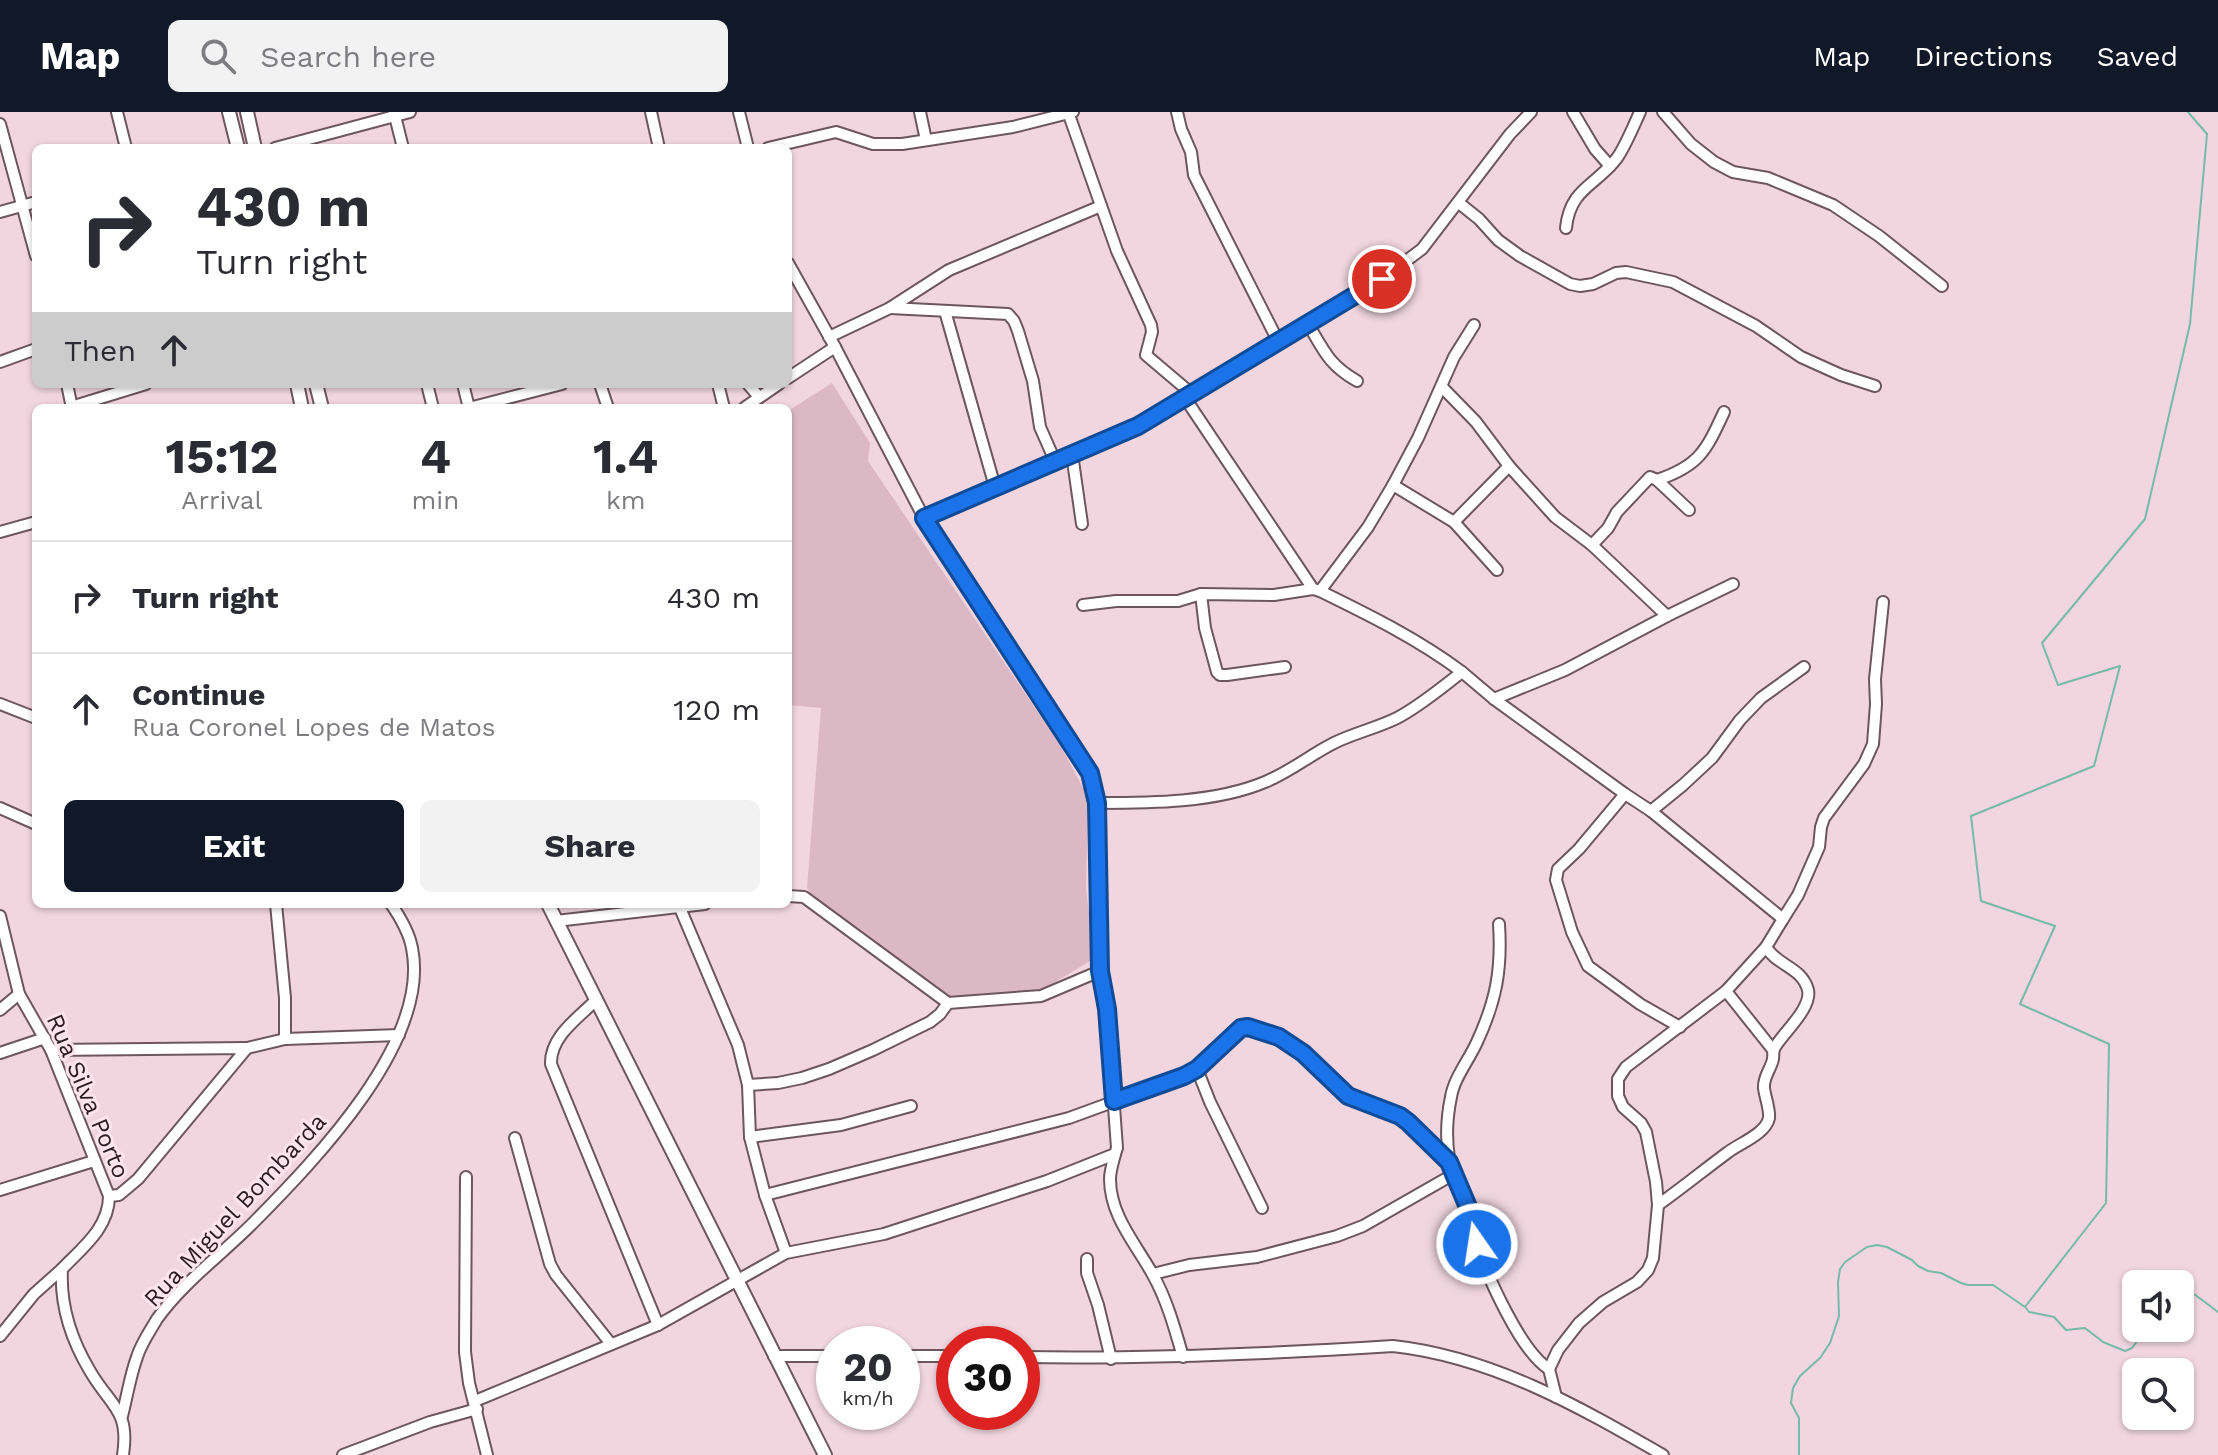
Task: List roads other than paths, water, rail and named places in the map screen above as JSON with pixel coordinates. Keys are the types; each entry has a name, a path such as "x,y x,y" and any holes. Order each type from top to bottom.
{"main road":[{"path":"229,112 237,144"},
{"path":"247,112 254,144"},
{"path":"550,908 825,1455"}],"street":[{"path":"117,112 125,144"},
{"path":"289,144 410,112"},
{"path":"651,112 658,144"},
{"path":"739,112 747,144"},
{"path":"920,112 926,140"},
{"path":"785,144 836,132 873,144 902,144 1013,127 1070,112 1117,251 1151,325 1146,355 1189,396 1316,590 1432,650 1494,699 1651,811 1783,919"},
{"path":"1177,112 1191,152 1194,175 1278,341"},
{"path":"924,518 1138,426 1382,279 1422,249 1510,134 1531,112"},
{"path":"1573,112 1595,149 1610,166"},
{"path":"1566,228 1569,209 1575,199 1610,166 1640,112"},
{"path":"1663,112 1691,144 1714,162 1733,172 1768,178 1833,205 1879,236 1942,286"},
{"path":"395,114 402,144"},
{"path":"0,124 32,241"},
{"path":"0,212 32,203"},
{"path":"1459,203 1498,240 1570,284 1593,284 1616,273 1626,272 1673,282 1756,326 1801,357 1875,386"},
{"path":"792,375 832,342 949,270 1101,206"},
{"path":"792,270 924,518 1090,773 1097,803 1100,971 1107,1009 1117,1148 1110,1179 1123,1229 1153,1274 1171,1315 1183,1357"},
{"path":"890,308 1008,314 1033,381 1040,427 1055,461"},
{"path":"945,311 995,487"},
{"path":"1308,324 1330,361 1357,381"},
{"path":"1083,605 1116,601 1178,601 1201,594 1274,595 1316,590 1368,527 1418,438 1454,357 1474,325"},
{"path":"0,362 32,350"},
{"path":"1442,387 1476,422 1509,466 1555,517 1592,545 1667,616"},
{"path":"82,404 133,388"},
{"path":"484,404 546,388"},
{"path":"751,388 759,397"},
{"path":"749,404 773,388"},
{"path":"1657,480 1675,474 1701,456 1724,412"},
{"path":"1072,454 1082,524"},
{"path":"1454,522 1509,466"},
{"path":"1592,545 1650,477 1689,510"},
{"path":"1393,485 1454,522 1497,570"},
{"path":"1,529 32,523"},
{"path":"1494,699 1565,670 1733,584"},
{"path":"1201,594 1205,628 1220,675 1285,667"},
{"path":"1556,1397 1549,1369 1553,1359 1579,1323 1603,1302 1637,1282 1648,1270 1653,1258 1658,1205 1646,1132 1641,1123 1623,1107 1618,1096 1618,1079 1626,1067 1726,991 1766,947 1798,895 1819,847 1824,818 1864,764 1873,744 1875,679 1883,602"},
{"path":"1651,811 1712,758 1761,698 1804,667"},
{"path":"1097,803 1228,795 1263,783 1288,772 1334,743 1398,718 1462,672"},
{"path":"0,704 32,716"},
{"path":"1625,794 1558,869 1556,880 1572,932 1588,966 1640,1004 1680,1027"},
{"path":"0,808 32,822"},
{"path":"792,896 804,897 948,1003 1041,996 1100,971"},
{"path":"276,908 285,998 285,1039"},
{"name":"Rua Miguel Bombarda","path":"122,1416 137,1356 158,1319 182,1291 319,1155 369,1088 399,1035 412,985 413,952 405,927 393,908"},
{"path":"556,921 639,908"},
{"path":"680,908 738,1045 748,1085 750,1137 765,1195 786,1253"},
{"name":"Rua Silva Porto","path":"0,916 19,994 51,1050 109,1196 106,1216 97,1232 34,1294 0,1336"},
{"path":"1499,924 1501,952 1498,984 1478,1040 1451,1097 1447,1139 1449,1162 1468,1207 1477,1244 1499,1296 1517,1331 1541,1364 1549,1369"},
{"path":"1658,1205 1765,1126 1769,1119 1763,1084 1770,1069 1773,1050 1805,1007 1809,995 1798,973 1778,961 1766,947"},
{"path":"1726,991 1773,1050"},
{"path":"0,1010 19,994"},
{"path":"595,1001 557,1039 552,1049 551,1064 658,1325"},
{"path":"748,1085 778,1083 829,1069 930,1022 948,1003"},
{"path":"765,1195 1069,1118 1184,1076 1197,1069 1241,1028 1248,1027 1279,1037 1303,1053 1348,1096 1400,1116 1449,1162"},
{"path":"51,1050 247,1048 285,1039 399,1035"},
{"path":"0,1053 45,1038"},
{"path":"109,1196 119,1195 138,1179 247,1048"},
{"path":"1197,1069 1262,1208"},
{"path":"750,1137 841,1125 911,1106"},
{"path":"515,1138 550,1264 611,1344"},
{"path":"343,1455 476,1405 658,1325 786,1253 884,1234 1047,1181 1115,1154"},
{"path":"0,1190 94,1161"},
{"path":"1153,1274 1189,1265 1257,1257 1337,1236 1363,1226 1454,1174"},
{"path":"466,1177 465,1352 469,1383 487,1455"},
{"path":"1087,1259 1087,1273 1111,1359"},
{"path":"62,1269 63,1301 81,1356 122,1416 125,1434 123,1455"},
{"path":"1040,1357 1183,1357 1393,1346 1425,1350 1486,1366 1580,1407 1663,1455"},
{"path":"774,1356 816,1356"}],"waterway":[{"path":"1799,1455 1799,1418 1791,1403 1793,1388 1830,1343 1839,1316 1838,1282 1840,1269 1845,1262 1867,1247 1887,1247 1928,1271 1941,1273 1961,1283 1993,1285 2025,1307 2106,1203 2109,1044 2020,1004 2055,926 1981,901 1971,816 2094,766 2120,666 2058,685 2042,643 2145,519 2190,324 2207,134 2188,112"},
{"path":"2194,1294 2218,1312"},
{"path":"2026,1308 2029,1312 2054,1317 2066,1330 2085,1328 2103,1342 2125,1351 2136,1342"}]}
